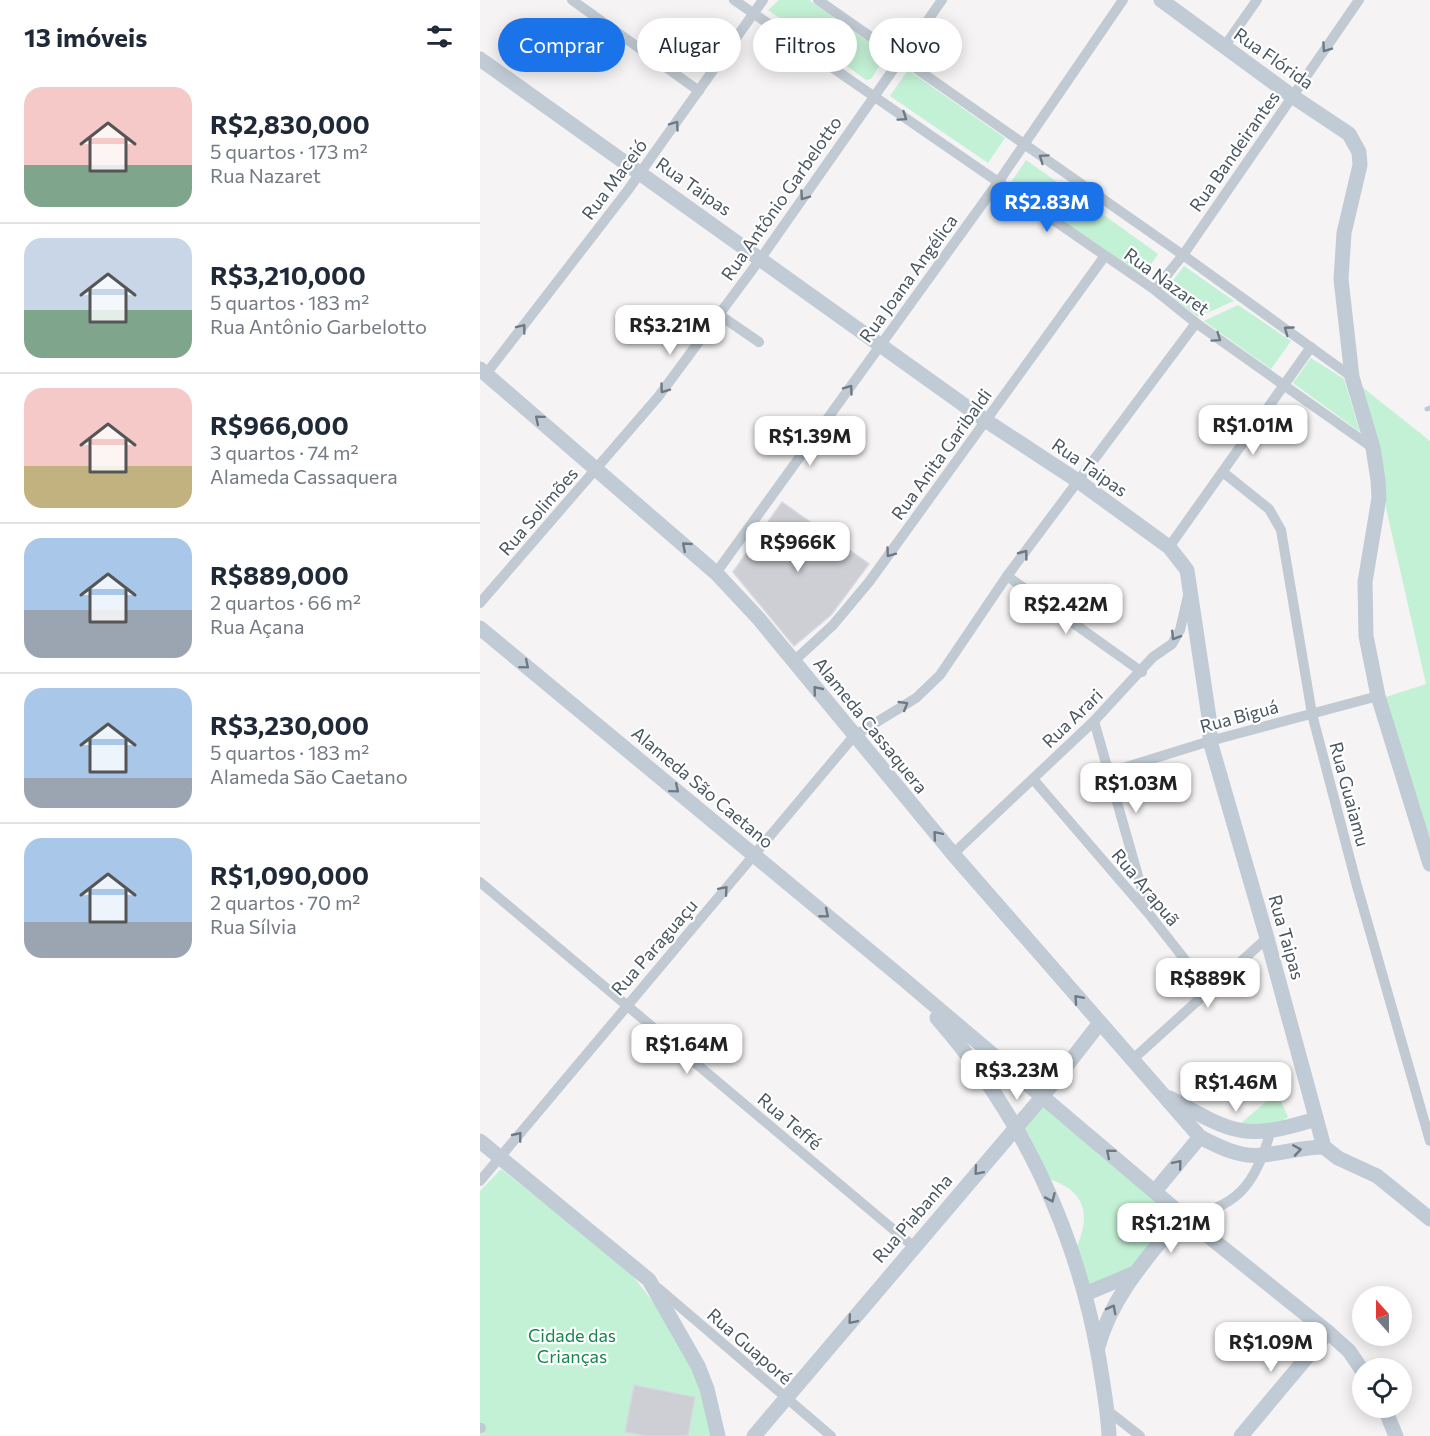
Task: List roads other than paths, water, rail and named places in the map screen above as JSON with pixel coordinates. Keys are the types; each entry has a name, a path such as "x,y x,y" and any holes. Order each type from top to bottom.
{"street":[{"path":"572,0 699,91"},
{"name":"Rua Nazaret","path":"734,0 1155,290 1196,323 1372,448"},
{"name":"Rua Maceió","path":"483,371 641,173 763,0"},
{"name":"Rua Nazaret","path":"818,0 869,36"},
{"name":"Rua Antônio Garbelotto","path":"929,18 942,0"},
{"name":"Rua Joana Angélica","path":"716,573 999,181 1123,0"},
{"name":"Rua Flórida","path":"1161,0 1292,96 1349,134 1359,152 1360,165 1341,254 1343,308 1352,377"},
{"path":"1224,47 1257,0"},
{"name":"Rua Bandeirantes","path":"1155,290 1183,255 1359,0"},
{"name":"Rua Taipas","path":"480,59 985,420 1078,482 1169,547 1188,570 1189,590 1210,724 1210,741 1324,1147"},
{"name":"Rua Antônio Garbelotto","path":"598,468 658,397 761,258 890,72"},
{"name":"Rua Nazaret","path":"920,72 1183,255 1352,377"},
{"name":"Rua Anita Garibaldi","path":"794,661 852,604 1104,256"},
{"path":"718,314 759,342"},
{"name":"Rua Paraguaçu","path":"480,1180 501,1158 626,1005 854,736 928,688 1007,576 1196,323"},
{"path":"1169,547 1224,473 1311,347"},
{"name":"Alameda Cassaquera","path":"483,371 598,468 716,573 794,661 953,854 1200,1137"},
{"path":"1352,377 1372,448 1378,480 1378,498 1365,582 1369,657 1378,696 1430,864"},
{"name":"Rua Solimões","path":"480,603 598,468"},
{"name":"Rua Guaiamu","path":"1224,473 1269,509 1281,530 1312,714 1357,886 1430,1141"},
{"path":"1007,576 1142,672"},
{"name":"Rua Arari","path":"953,854 1094,722 1142,672 1153,657 1172,644 1180,630 1189,590"},
{"name":"Alameda São Caetano","path":"480,627 901,977 1182,1215 1328,1332 1354,1358"},
{"name":"Rua Biguá","path":"1110,772 1210,741 1378,696"},
{"path":"1094,722 1149,914"},
{"name":"Rua Arapuã","path":"1033,779 1149,914 1208,989"},
{"name":"Rua Teffé","path":"480,882 913,1246"},
{"path":"1132,1060 1267,938"},
{"name":"Alameda São Caetano","path":"901,977 960,1045 1016,1127 1059,1216 1085,1294 1108,1411 1109,1436"},
{"name":"Rua Piabanha","path":"753,1436 1043,1096 1099,1024"},
{"path":"1160,1093 1230,1129 1270,1133 1316,1119"},
{"path":"1097,1350 1111,1311 1135,1273 1182,1215 1209,1212 1234,1200 1248,1181 1270,1133"},
{"path":"1155,1191 1200,1137 1230,1151 1261,1156 1324,1147 1338,1158 1377,1176 1430,1219"},
{"path":"480,1141 649,1280 698,1366 707,1389 718,1436"},
{"path":"1085,1294 1135,1273"},
{"name":"Rua Guaporé","path":"649,1280 785,1399 831,1436"},
{"path":"1241,1436 1328,1332"},
{"path":"1108,1411 1140,1436"},
{"path":"1389,1418 1396,1436"}],"park label":[{"name":"Cidade das Crianças","path":"572,1345"}]}
